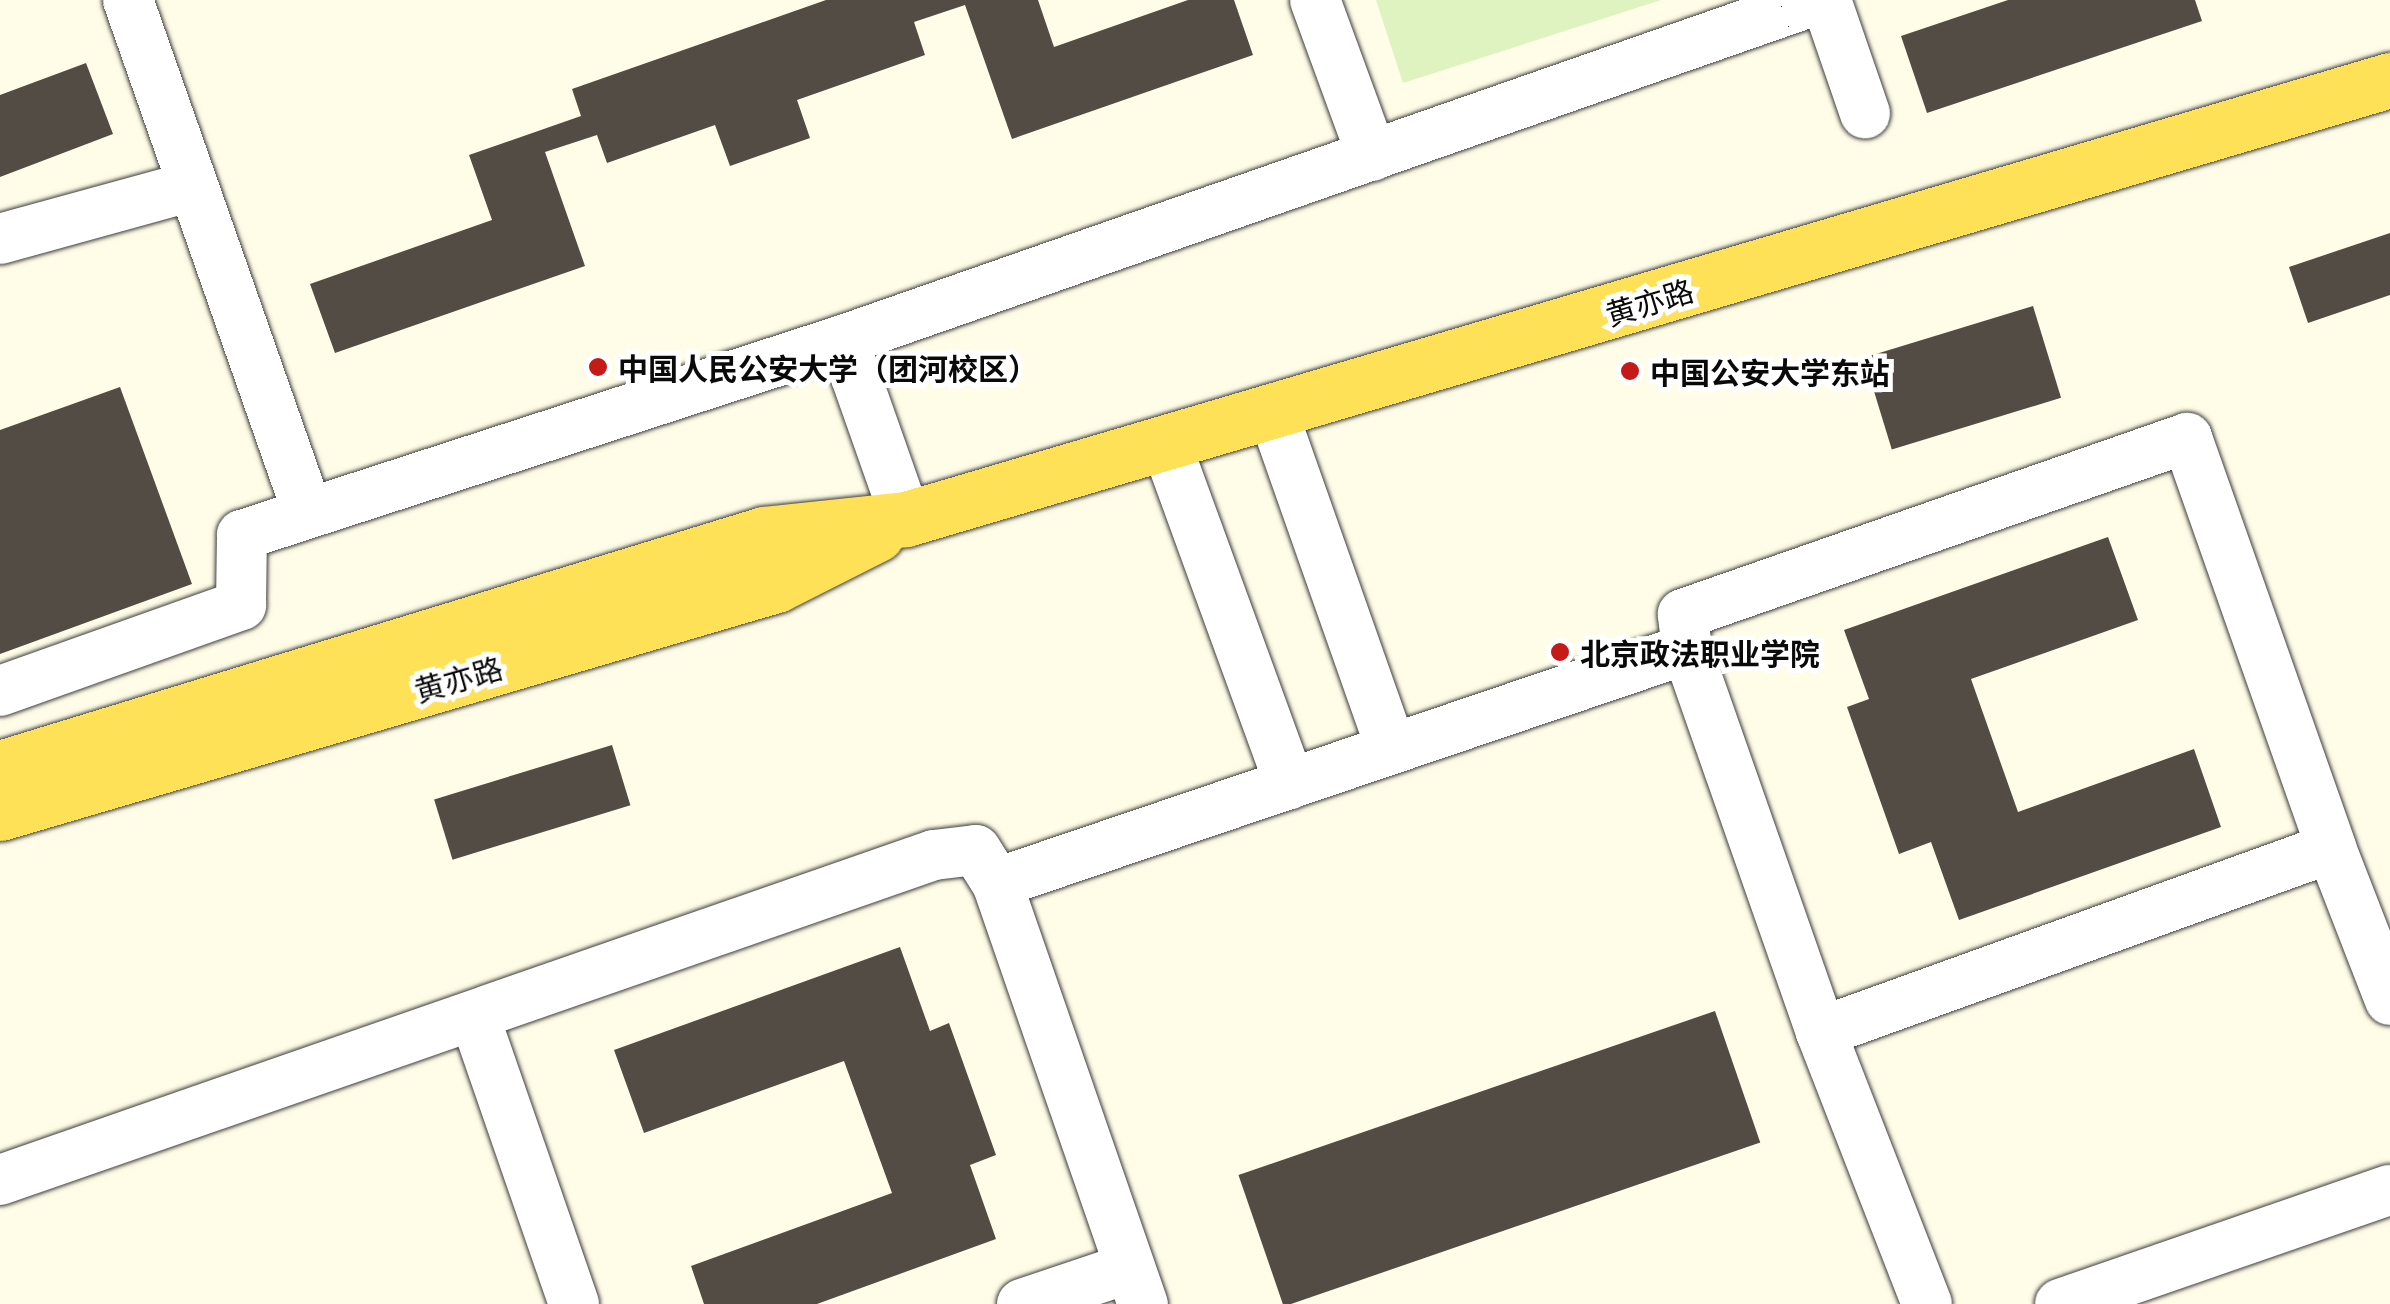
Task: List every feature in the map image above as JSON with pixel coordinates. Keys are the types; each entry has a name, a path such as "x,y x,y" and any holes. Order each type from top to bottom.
{"main road":[{"name":"黄亦路","path":"0,768 764,534 906,519 2390,80"},
{"name":"黄亦路","path":"0,813 776,585 906,519"}],"street":[{"path":"128,0 308,513"},
{"path":"1315,0 1372,156"},
{"path":"0,691 241,606 242,535 843,340 1816,0"},
{"path":"1826,0 1865,113"},
{"path":"0,238 194,186"},
{"path":"843,340 906,519"},
{"path":"1273,413 1392,749"},
{"path":"1926,1304 1821,1032 1687,649 1683,614 2187,438 2331,848 2390,1000"},
{"path":"1166,444 1290,784"},
{"path":"997,883 1687,649"},
{"path":"1821,1032 2331,848"},
{"path":"0,1180 476,1018 934,855 976,850 997,883 1136,1286 1022,1304"},
{"path":"476,1018 574,1304"},
{"path":"2060,1304 2390,1190"}],"green space":[{"path":"1376,0 1661,0 1403,83"}],"building":[{"path":"826,0 1038,0 1054,47 1188,0 1234,0 1253,55 1012,139 965,5 914,22 925,55 797,100 810,138 730,166 715,125 607,163 597,135 545,152 585,266 335,353 310,284 492,220 469,155 581,116 572,89"},
{"path":"2008,0 2195,0 2202,21 1927,113 1901,36"},
{"path":"86,63 113,134 0,177 0,95"},
{"path":"2390,233 2390,295 2308,323 2289,267"},
{"path":"2033,306 2061,398 1892,450 1864,358"},
{"path":"120,387 192,584 0,654 0,430"},
{"path":"2108,537 2138,620 1971,679 2018,812 2194,749 2221,827 1959,920 1931,842 1899,854 1847,707 1869,699 1844,630"},
{"path":"612,745 630,805 453,860 434,799"},
{"path":"900,947 930,1031 949,1023 996,1155 970,1165 996,1239 817,1304 704,1304 691,1266 892,1193 844,1061 644,1133 614,1050"},
{"path":"1715,1011 1760,1142 1291,1304 1283,1304 1238,1175"}],"place":[{"name":"中国人民公安大学（团河校区）","path":"598,367"},
{"name":"中国公安大学东站","path":"1630,371"},
{"name":"北京政法职业学院","path":"1560,652"}]}
